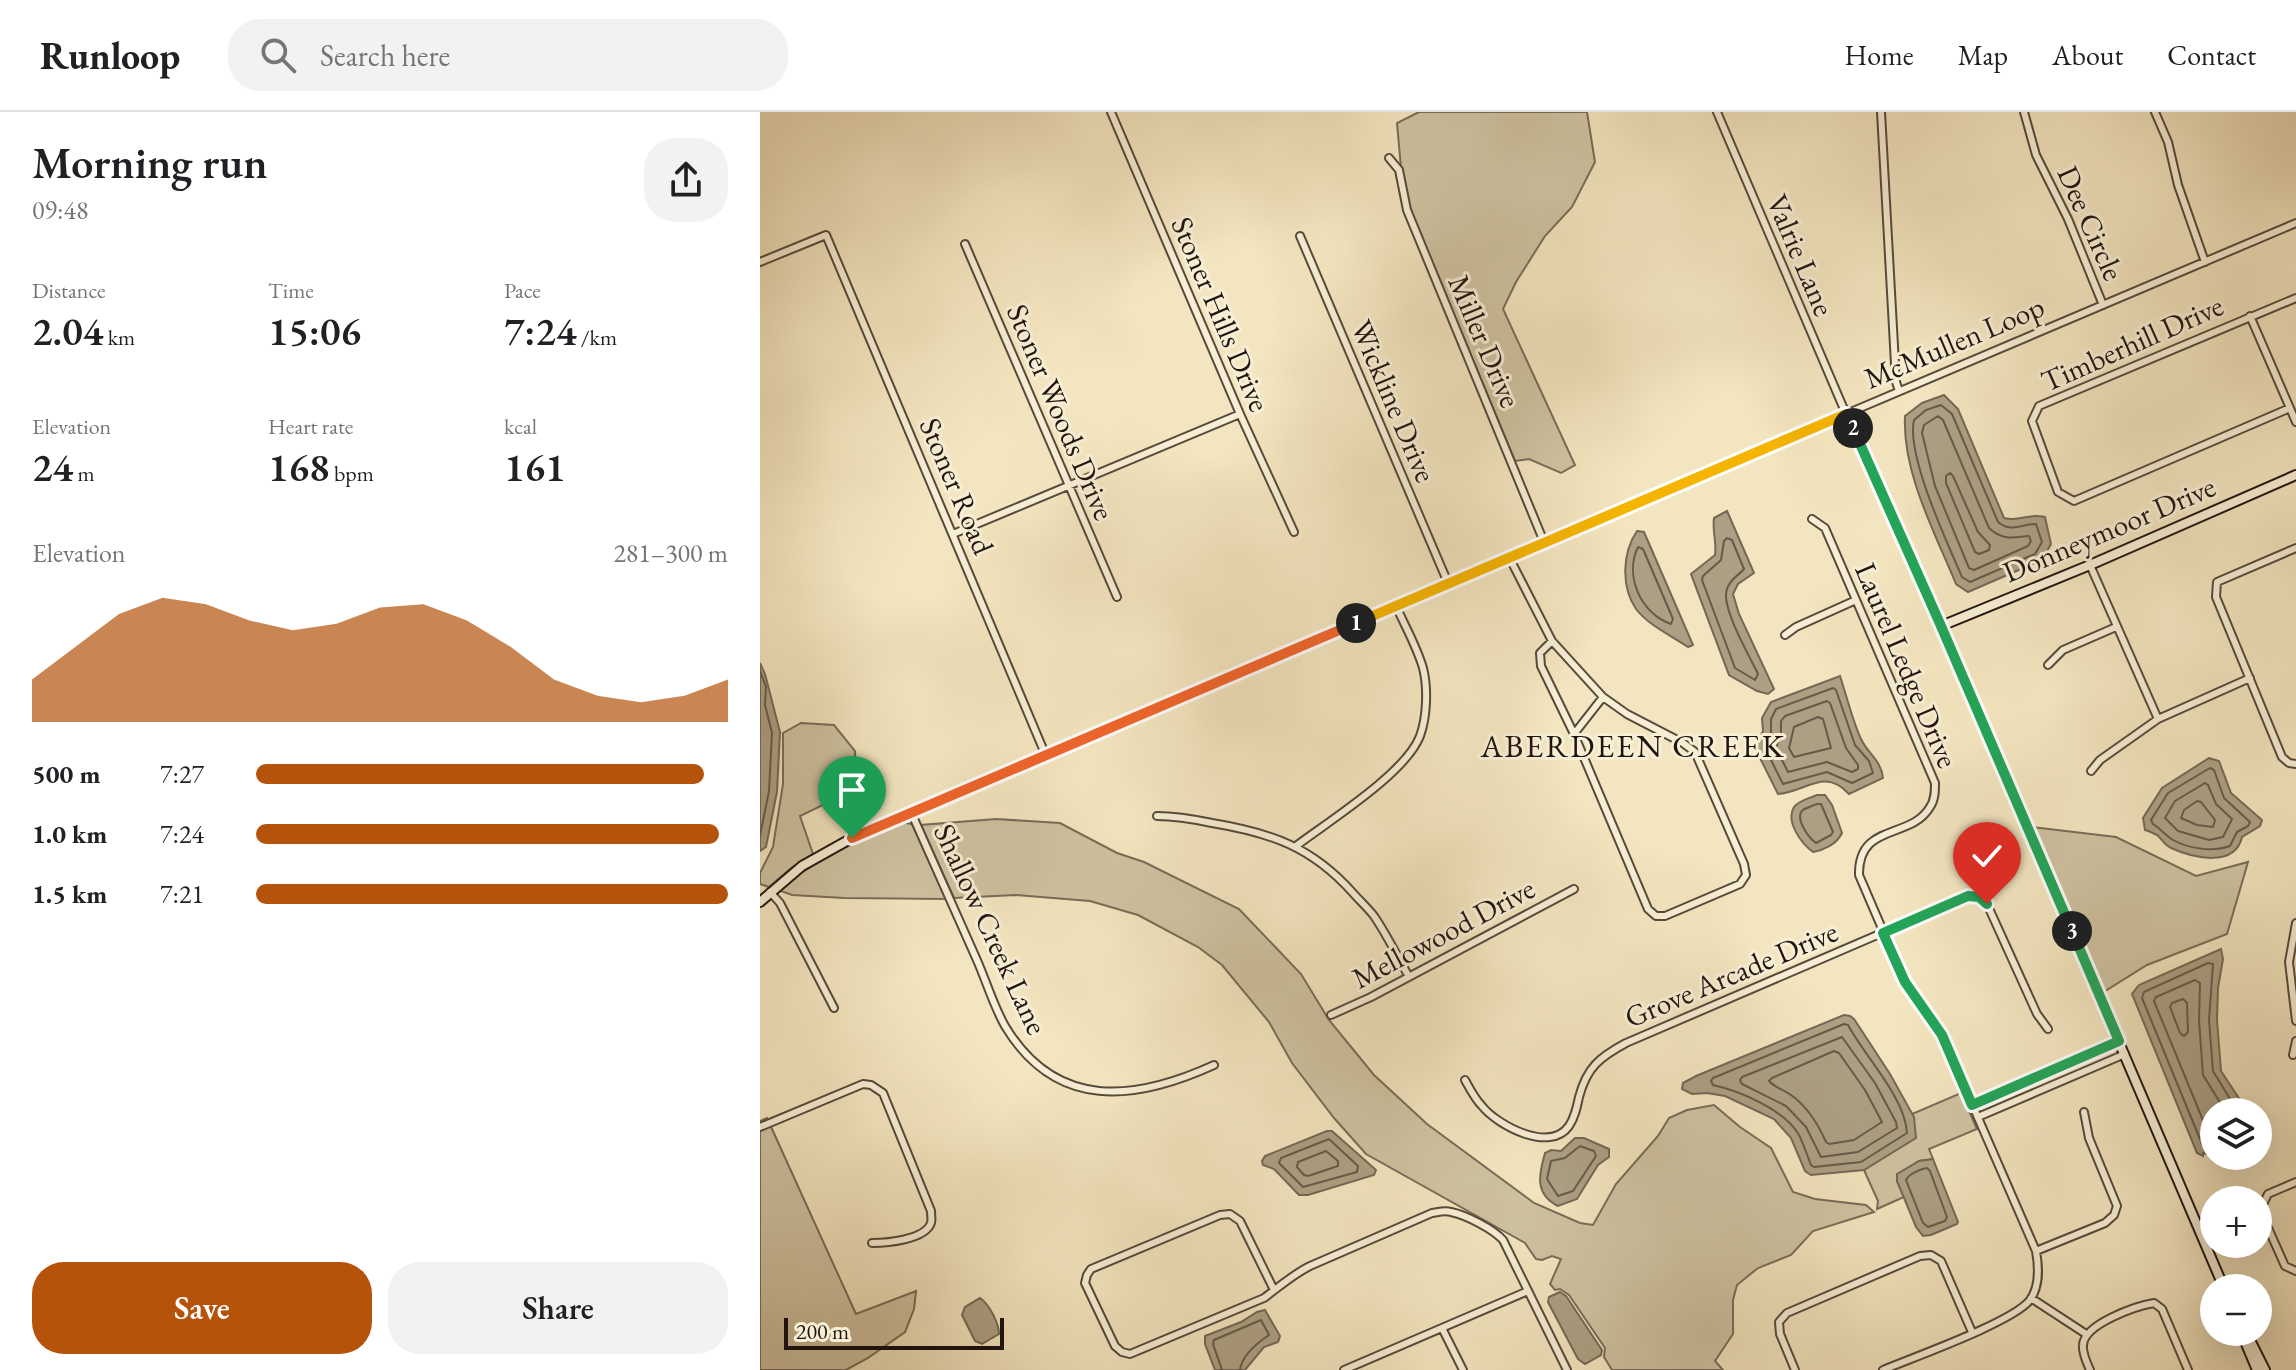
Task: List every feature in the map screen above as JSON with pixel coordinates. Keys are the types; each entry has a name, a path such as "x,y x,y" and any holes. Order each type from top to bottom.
{"street":[{"name":"Stoner Hills Drive","path":"1111,112 1294,532"},
{"name":"Valrie Lane","path":"1717,112 1846,414"},
{"path":"1881,112 1896,382 1899,391"},
{"name":"Dee Circle","path":"2024,112 2036,155 2068,219 2103,305"},
{"path":"2155,112 2168,142 2178,185 2205,262"},
{"name":"Miller Drive","path":"1389,158 1399,170 1407,210 1544,542"},
{"name":"McMullen Loop","path":"760,902 793,872 821,854 911,812 2296,223"},
{"name":"Stoner Road","path":"760,262 826,235 1046,756"},
{"name":"Wickline Drive","path":"1300,236 1448,583"},
{"name":"Stoner Woods Drive","path":"965,244 1117,597"},
{"name":"Timberhill Drive","path":"2290,408 2074,501 2058,492 2032,421 2039,406 2296,298"},
{"path":"2250,316 2296,422"},
{"path":"953,534 1240,414"},
{"path":"1846,414 1941,626 2218,1274"},
{"name":"Donneymoor Drive","path":"1941,626 2296,475"},
{"name":"Laurel Ledge Drive","path":"1812,519 1825,528 1935,783 1932,806 1922,817 1873,839 1865,847 1859,863 1859,875 1905,982 1942,1035 2036,1251 2039,1270 2031,1298"},
{"path":"2296,548 2217,582 2216,597 2282,757 2296,764"},
{"path":"1509,557 1552,641 1603,697 1695,752 1744,864 1746,875 1740,884 1665,916 1656,916 1648,909 1574,734 1541,666 1540,653 1552,641"},
{"path":"2090,565 2158,719"},
{"path":"1785,635 1856,600"},
{"path":"1296,846 1391,774 1420,736 1426,690 1423,669 1396,606"},
{"path":"2048,665 2063,650 2116,627"},
{"path":"2091,771 2100,760 2158,719 2250,678"},
{"path":"1574,734 1603,697"},
{"name":"Shallow Creek Lane","path":"911,812 1004,1024 1027,1057 1059,1080 1101,1093 1152,1088 1214,1065"},
{"path":"1157,816 1176,816 1238,827 1296,846 1344,883 1373,915 1408,975"},
{"name":"Mellowood Drive","path":"1331,1015 1371,997 1574,889"},
{"path":"770,892 780,903 834,1008"},
{"name":"Grove Arcade Drive","path":"1465,1080 1481,1106 1493,1117 1524,1134 1548,1139 1557,1136 1567,1129 1575,1116 1588,1072 1601,1056 1968,896 1979,897 1987,904 2037,1014 2048,1029"},
{"path":"2296,923 2289,962 2296,1021"},
{"path":"1972,1105 2119,1041"},
{"path":"2293,1055 2296,1041"},
{"path":"1978,1117 2125,1054"},
{"path":"760,1127 863,1084 883,1093 931,1211 932,1222 918,1235 890,1244 872,1243"},
{"path":"2036,1251 2105,1223 2114,1215 2117,1206 2089,1138 2084,1112"},
{"path":"2296,1182 2268,1194 2260,1210 2285,1266 2296,1271"},
{"path":"1274,1290 1240,1221 1230,1214 1220,1215 1091,1269 1085,1283 1115,1346 1130,1354 1264,1298 1274,1290 1293,1274 1310,1266 1432,1213 1454,1212 1496,1233 1503,1240 1567,1370"},
{"path":"1795,1370 1780,1334 1779,1322 1787,1313 1920,1256 1931,1255 1941,1261 1972,1332"},
{"path":"1344,1370 1356,1368 1528,1291"},
{"path":"1883,1370 2011,1316 2031,1298 2086,1334"},
{"path":"2090,1370 2082,1346 2086,1334 2097,1325 2142,1305 2154,1303 2162,1309 2188,1370"},
{"path":"1442,1328 1463,1370"},
{"path":"2249,1346 2257,1370"},
{"path":"2252,1346 2265,1370"},
{"path":"1905,1360 1909,1370"}],"shaded area":[{"path":"1419,112 1587,112 1595,162 1572,207 1545,236 1503,309 1575,465 1561,473 1529,459 1515,461 1410,209 1401,168 1397,123"},
{"path":"801,723 834,725 855,751 856,789 800,816 813,854 769,887 760,884 760,873 773,847 783,784 783,733"},
{"path":"996,819 1060,823 1239,909 1301,974 1329,1020 1374,1075 1427,1124 1534,1203 1580,1223 1593,1225 1616,1184 1658,1136 1669,1118 1687,1110 1714,1105 1771,1148 1793,1192 1815,1199 1866,1205 1874,1212 1813,1231 1791,1255 1758,1268 1737,1285 1733,1300 1733,1334 1715,1361 1723,1370 1612,1370 1604,1357 1605,1348 1569,1295 1560,1289 1555,1290 1550,1284 1561,1259 1552,1256 1536,1259 1525,1243 1366,1154 1292,1063 1269,1022 1222,965 1198,947 1138,915 1090,901 1016,895 954,898 921,825"},
{"path":"899,822 912,824 946,899 844,898 792,895 778,890 821,860"},
{"path":"2031,827 2116,837 2196,876 2248,862 2227,934 2147,965 2102,993"},
{"path":"1961,1093 1977,1129 1929,1149 1933,1159 1919,1161 1897,1181 1904,1197 1877,1209 1878,1201 1864,1170 1881,1159 1914,1118 1912,1114"},
{"path":"767,1118 856,1314 916,1291 914,1309 905,1332 846,1370 760,1370 760,1121"}],"water":[{"path":"1944,395 1958,409 2004,518 2045,517 2051,544 2042,560 1968,592 1956,584 1930,523 1914,480 1905,437 1905,416 1922,403"},
{"path":"1727,511 1754,573 1738,584 1733,594 1739,614 1774,689 1768,694 1729,675 1691,574 1715,555 1714,518"},
{"path":"1637,531 1644,532 1693,645 1688,647 1654,625 1641,615 1631,600 1625,570 1628,549"},
{"path":"760,663 780,732 777,792 766,847 760,851"},
{"path":"1840,676 1858,731 1880,766 1883,778 1849,794 1840,786 1823,782 1778,794 1755,748 1763,731 1762,718 1771,702"},
{"path":"2209,758 2219,761 2231,793 2262,820 2260,826 2242,837 2231,853 2212,858 2190,855 2169,847 2157,835 2145,830 2143,818 2162,788"},
{"path":"1825,795 1832,805 1842,833 1830,846 1813,852 1796,832 1792,813 1798,803"},
{"path":"2221,949 2223,959 2217,1020 2221,1071 2239,1098 2200,1098 2200,1154 2132,994 2139,985"},
{"path":"1844,1015 1854,1019 1914,1117 1916,1138 1864,1170 1811,1175 1805,1171 1791,1138 1774,1119 1725,1096 1692,1094 1682,1089 1683,1083 1696,1076"},
{"path":"1332,1131 1376,1170 1374,1175 1299,1195 1274,1169 1263,1165 1265,1156"},
{"path":"1575,1138 1584,1138 1609,1149 1609,1157 1598,1165 1577,1199 1558,1206 1545,1196 1540,1183 1545,1153 1561,1151"},
{"path":"1933,1159 1958,1222 1923,1236 1916,1227 1897,1174 1919,1161"},
{"path":"1560,1292 1566,1296 1602,1350 1601,1355 1585,1364 1578,1359 1548,1302 1549,1297"},
{"path":"980,1298 993,1314 999,1334 982,1344 975,1341 962,1315 965,1307"},
{"path":"1265,1310 1280,1336 1278,1342 1264,1347 1245,1370 1215,1370 1205,1336"}],"district":[{"name":"ABERDEEN CREEK","path":"1633,746"}],"route":[{"path":"852,838 1846,414 1941,626 2119,1041 1972,1105 1942,1035 1905,982 1883,933 1968,896 1979,897 1987,904"}]}
